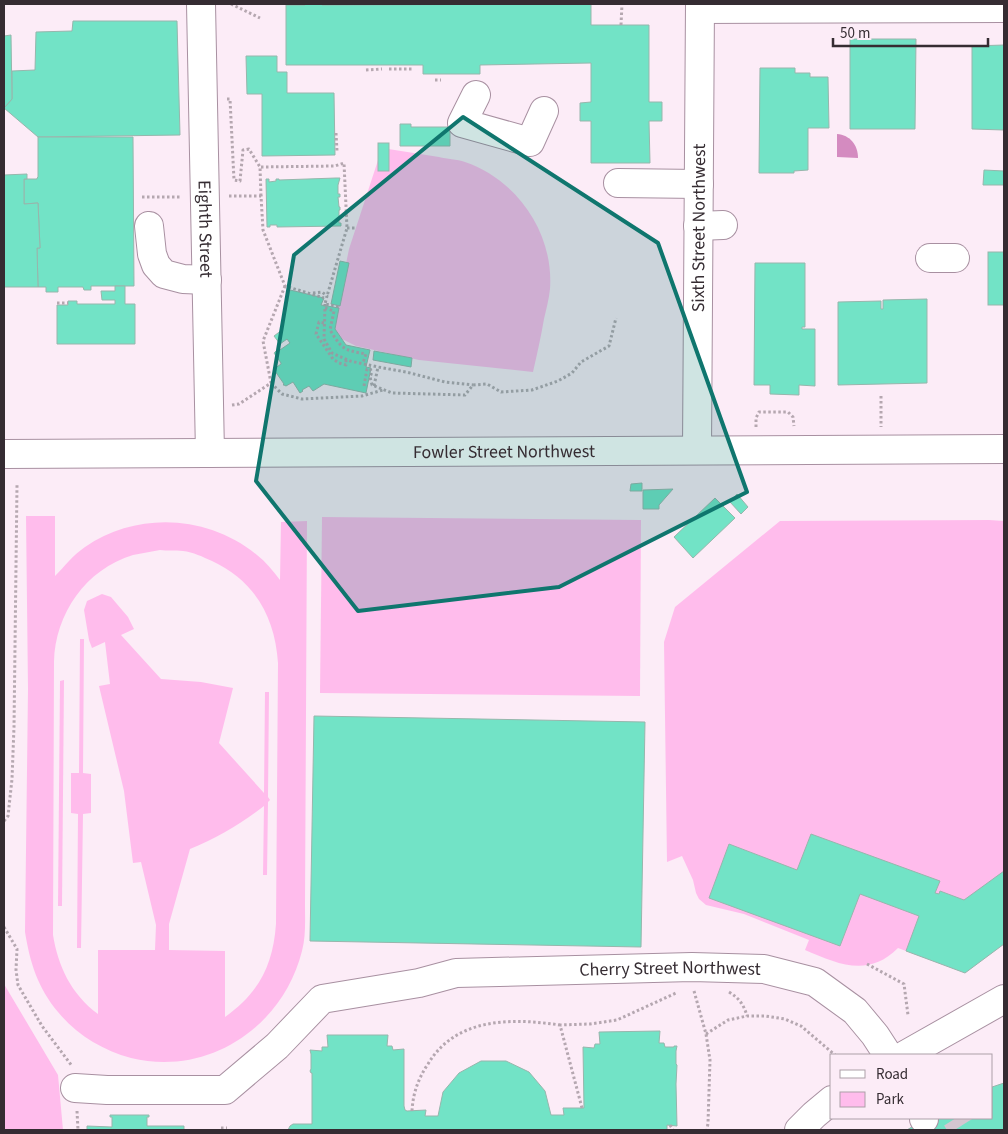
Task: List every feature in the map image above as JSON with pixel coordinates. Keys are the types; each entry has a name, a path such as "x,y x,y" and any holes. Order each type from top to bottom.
{"street":[{"name":"Eighth Street","path":"201,4 210,453"},
{"path":"700,6 961,6 1004,8"},
{"name":"Sixth Street Northwest","path":"697,450 711,225 699,184 700,6"},
{"path":"476,95 462,123 530,142 544,111"},
{"path":"618,184 699,184"},
{"path":"149,226 152,254 156,265 164,274 183,279 207,280"},
{"name":"Fowler Street Northwest","path":"4,454 1004,449"},
{"name":"Cherry Street Northwest","path":"75,1088 107,1090 225,1090 277,1046 322,999 419,984 456,973 692,967 764,969 815,982 855,1011 887,1054"},
{"path":"912,1053 1004,999"},
{"path":"799,1130 830,1102"}],"path":[{"path":"231,4 260,18"},
{"path":"621,25 622,4"},
{"path":"390,69 414,68"},
{"path":"366,70 382,69"},
{"path":"435,80 441,80"},
{"path":"224,99 230,99 234,180 240,181 243,150 249,149 260,167 263,230 285,286 263,340 271,383 282,394 302,399 362,396 384,390"},
{"path":"336,133 337,151"},
{"path":"260,167 335,166 344,163 347,228 326,297 324,339 332,353 346,359 445,382 473,385 487,384 501,392 532,390 558,381 572,373 582,362 609,346 616,318"},
{"path":"233,195 261,196"},
{"path":"142,198 184,197"},
{"path":"347,228 356,228"},
{"path":"285,286 326,297"},
{"path":"57,303 68,303"},
{"path":"325,306 340,307"},
{"path":"325,306 334,311 330,330 341,346 349,351 366,354 363,363"},
{"path":"324,323 319,322 316,334 333,359 346,365 346,359"},
{"path":"324,332 331,331"},
{"path":"374,386 378,367"},
{"path":"364,386 367,368 372,372 370,377 372,385 392,393 465,395 473,385"},
{"path":"239,404 271,383"},
{"path":"881,396 881,423"},
{"path":"756,425 756,418 759,412 788,412 793,417 794,423"},
{"path":"4,821 8,816 11,789 14,727 16,485"},
{"path":"4,927 17,949 16,970 18,985 42,1026 75,1070 75,1088"},
{"path":"867,964 904,984 908,1015"},
{"path":"687,991 702,990"},
{"path":"724,990 735,996 744,1006 747,1016"},
{"path":"412,1111 416,1086 431,1058 445,1043 470,1028 484,1024 519,1021 560,1025 590,1024 617,1020 679,991"},
{"path":"694,991 706,1034 710,1060 711,1073 707,1130"},
{"path":"706,1034 728,1020 747,1016 785,1019 800,1026 834,1054"},
{"path":"560,1025 582,1108"},
{"path":"670,1125 673,1130"},
{"path":"221,1128 227,1128"}],"highlighted area":[{"path":"463,117 658,243 747,492 559,587 358,611 256,481 294,255"}],"green space":[{"path":"382,148 465,162 484,170 516,196 529,212 539,229 546,248 550,268 549,297 533,372 419,360 356,346 342,339 333,328 349,249"},
{"path":"26,516 55,516 55,576 81,550 106,535 127,527 172,522 195,525 217,532 238,542 260,558 280,580 281,522 307,521 304,940 292,978 278,1002 260,1023 238,1040 214,1053 188,1060 160,1062 131,1058 110,1051 82,1035 65,1020 45,994 32,965 25,932 28,689","holes":["160,550 190,552 227,569 240,579 260,602 267,616 276,646 278,663 276,924 274,939 268,965 262,977 247,998 225,1017 225,951 169,950 169,924 190,849 247,819 264,806 263,875 267,875 268,802 270,800 268,797 269,692 265,692 264,793 219,743 233,688 201,682 161,679 121,635 134,629 128,617 111,597 102,594 87,601 84,610 92,648 105,642 110,684 99,686 124,791 133,863 141,862 156,925 155,950 98,950 98,1014 80,998 67,979 58,958 53,935 54,662 60,627 76,596 101,571 133,555"]},
{"path":"322,517 641,520 640,696 320,693"},
{"path":"780,521 1004,521 1004,944 965,973 898,948 887,957 875,963 853,966 829,960 805,950 809,940 744,914 706,905 699,899 696,893 693,880 682,856 667,862 664,642 675,607"},
{"path":"80,639 84,639 83,773 91,774 91,813 83,814 81,948 77,948 78,814 71,813 71,773 79,773"},
{"path":"64,680 62,906 58,906 60,681"},
{"path":"4,984 58,1075 63,1130 4,1130"}],"shaded area":[{"path":"837,134 846,136 855,145 858,158 837,157"}],"building":[{"path":"591,4 591,25 649,25 649,102 662,102 662,121 649,121 650,163 591,163 591,121 580,121 580,103 591,102 591,63 480,65 480,74 423,74 423,65 286,65 286,5"},
{"path":"73,21 177,21 180,135 38,137 4,108 12,99 12,71 35,70 36,32 72,31"},
{"path":"11,35 12,99 4,108 4,36"},
{"path":"850,39 916,39 915,129 850,129"},
{"path":"1004,45 1004,130 972,129 972,46"},
{"path":"246,56 277,56 277,72 287,72 287,93 334,93 335,155 262,156 262,94 247,94"},
{"path":"760,68 795,68 795,73 810,73 810,77 828,77 829,128 808,128 808,170 794,171 794,173 759,173"},
{"path":"400,124 411,124 411,127 450,127 450,146 400,146"},
{"path":"38,137 133,137 134,286 91,286 91,290 84,290 83,287 58,287 58,292 46,292 46,287 38,287 37,248 40,248 38,203 24,204 24,179 37,179 38,177"},
{"path":"378,143 389,143 389,171 378,171"},
{"path":"984,170 1004,171 1004,185 983,185"},
{"path":"27,174 27,179 24,179 24,204 38,203 40,248 37,248 38,287 4,287 4,175"},
{"path":"340,178 338,194 340,194 340,197 338,197 340,207 339,223 341,223 341,226 277,227 277,225 270,225 270,227 267,227 266,179 269,179 269,182 276,181 276,179"},
{"path":"988,252 1004,252 1004,305 988,305"},
{"path":"340,261 349,263 340,306 331,304"},
{"path":"755,263 805,263 805,327 802,327 802,329 815,329 815,386 799,385 799,395 770,394 770,385 754,385"},
{"path":"115,286 125,286 125,304 135,304 135,344 57,344 57,305 68,305 68,301 77,301 77,304 115,304 115,300 102,300 101,291 115,291"},
{"path":"290,290 324,298 321,305 339,308 335,329 346,345 370,350 366,367 371,368 366,393 324,384 313,391 309,386 300,393 293,382 286,386 283,385 274,369 281,363 274,353 290,343 287,339 280,344 274,336 282,330"},
{"path":"927,299 927,383 838,385 838,302 881,301 881,309 883,309 883,300"},
{"path":"374,351 412,358 411,367 373,360"},
{"path":"642,483 642,491 630,491 631,484"},
{"path":"673,489 659,505 659,509 643,509 643,490"},
{"path":"737,494 748,507 741,514 730,502"},
{"path":"715,498 735,518 693,558 674,537"},
{"path":"314,716 645,722 641,947 310,941"},
{"path":"811,834 940,881 935,893 939,894 940,891 964,900 1004,871 1004,944 965,973 906,951 919,916 860,894 840,946 709,898 729,844 797,870"},
{"path":"660,1031 659,1043 664,1043 665,1047 677,1046 677,1126 667,1125 667,1130 288,1130 293,1124 312,1124 310,1050 322,1051 322,1047 328,1047 327,1035 388,1035 387,1046 392,1046 393,1050 404,1049 404,1106 407,1111 426,1110 425,1116 438,1116 443,1092 459,1073 481,1061 506,1061 529,1072 545,1091 551,1115 564,1115 563,1108 584,1108 583,1047 594,1048 595,1044 600,1044 599,1032"},
{"path":"1004,1083 1004,1130 907,1130 924,1119 993,1119 993,1087"},
{"path":"110,1115 149,1115 147,1117 147,1126 184,1126 184,1130 87,1130 87,1126 112,1127 112,1117"}],"tunnel":[{"path":"957,1119 961,1126"}]}
